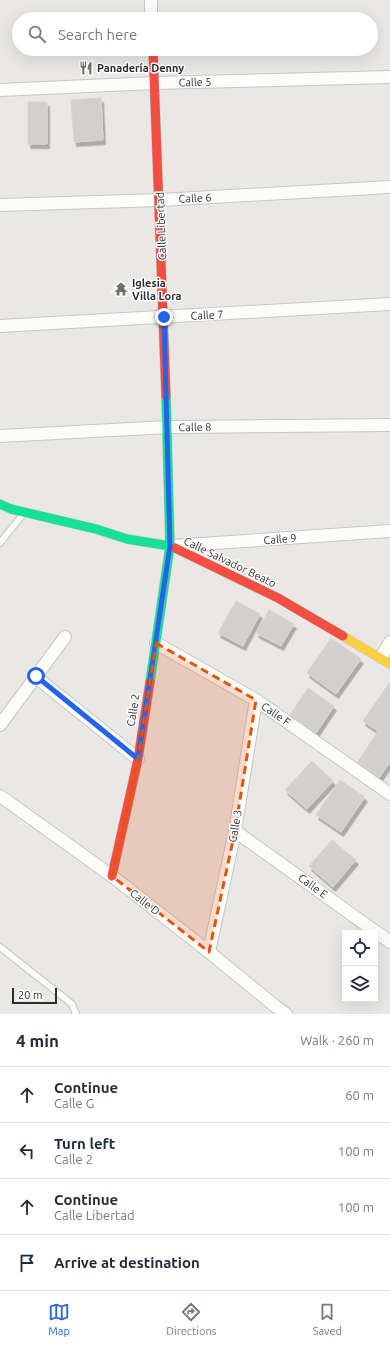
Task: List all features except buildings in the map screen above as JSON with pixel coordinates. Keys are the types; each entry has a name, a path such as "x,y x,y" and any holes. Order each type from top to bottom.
{"street":[{"path":"151,0 151,12"},
{"name":"Calle Libertad","path":"152,56 160,200 168,427 170,546"},
{"name":"Calle 5","path":"0,90 154,83 390,77"},
{"name":"Calle 6","path":"0,205 160,200 390,187"},
{"name":"Calle 7","path":"0,326 390,304"},
{"name":"Calle 8","path":"0,436 168,427 390,425"},
{"name":"Calle Salvador Beato","path":"0,504 11,509 96,529 127,539 170,546 278,598 385,661"},
{"name":"Calle 9","path":"170,546 390,532"},
{"name":"Calle 2","path":"112,876 138,759 170,546"},
{"path":"0,725 65,637"},
{"path":"385,661 390,642"},
{"name":"Calle F","path":"156,643 256,700 390,794"},
{"path":"36,676 138,759"},
{"name":"Calle 3","path":"209,952 235,830 256,700"},
{"name":"Calle D","path":"0,796 112,876 209,952 272,1010 286,1014"},
{"name":"Calle E","path":"235,830 390,942"}],"lane":[{"path":"0,543 25,512"},
{"path":"0,946 72,1004 76,1014"}],"highlighted area":[{"path":"156,643 256,700 235,831 209,952 112,876 138,759"}],"traffic: fast":[{"path":"150,682 170,546 166,396"},
{"path":"0,504 11,509 96,529 127,539 175,548"}],"traffic: slow":[{"path":"343,636 390,664"}],"traffic: jam":[{"path":"153,56 166,396"},
{"path":"175,548 278,598 343,636"},
{"path":"112,876 138,759 150,682"}],"place":[{"name":"Panadería Denny","path":"86,68"},
{"name":"Iglesia Villa Lora","path":"121,289"}],"route":[{"path":"36,676 138,759 170,546 164,317"}]}
